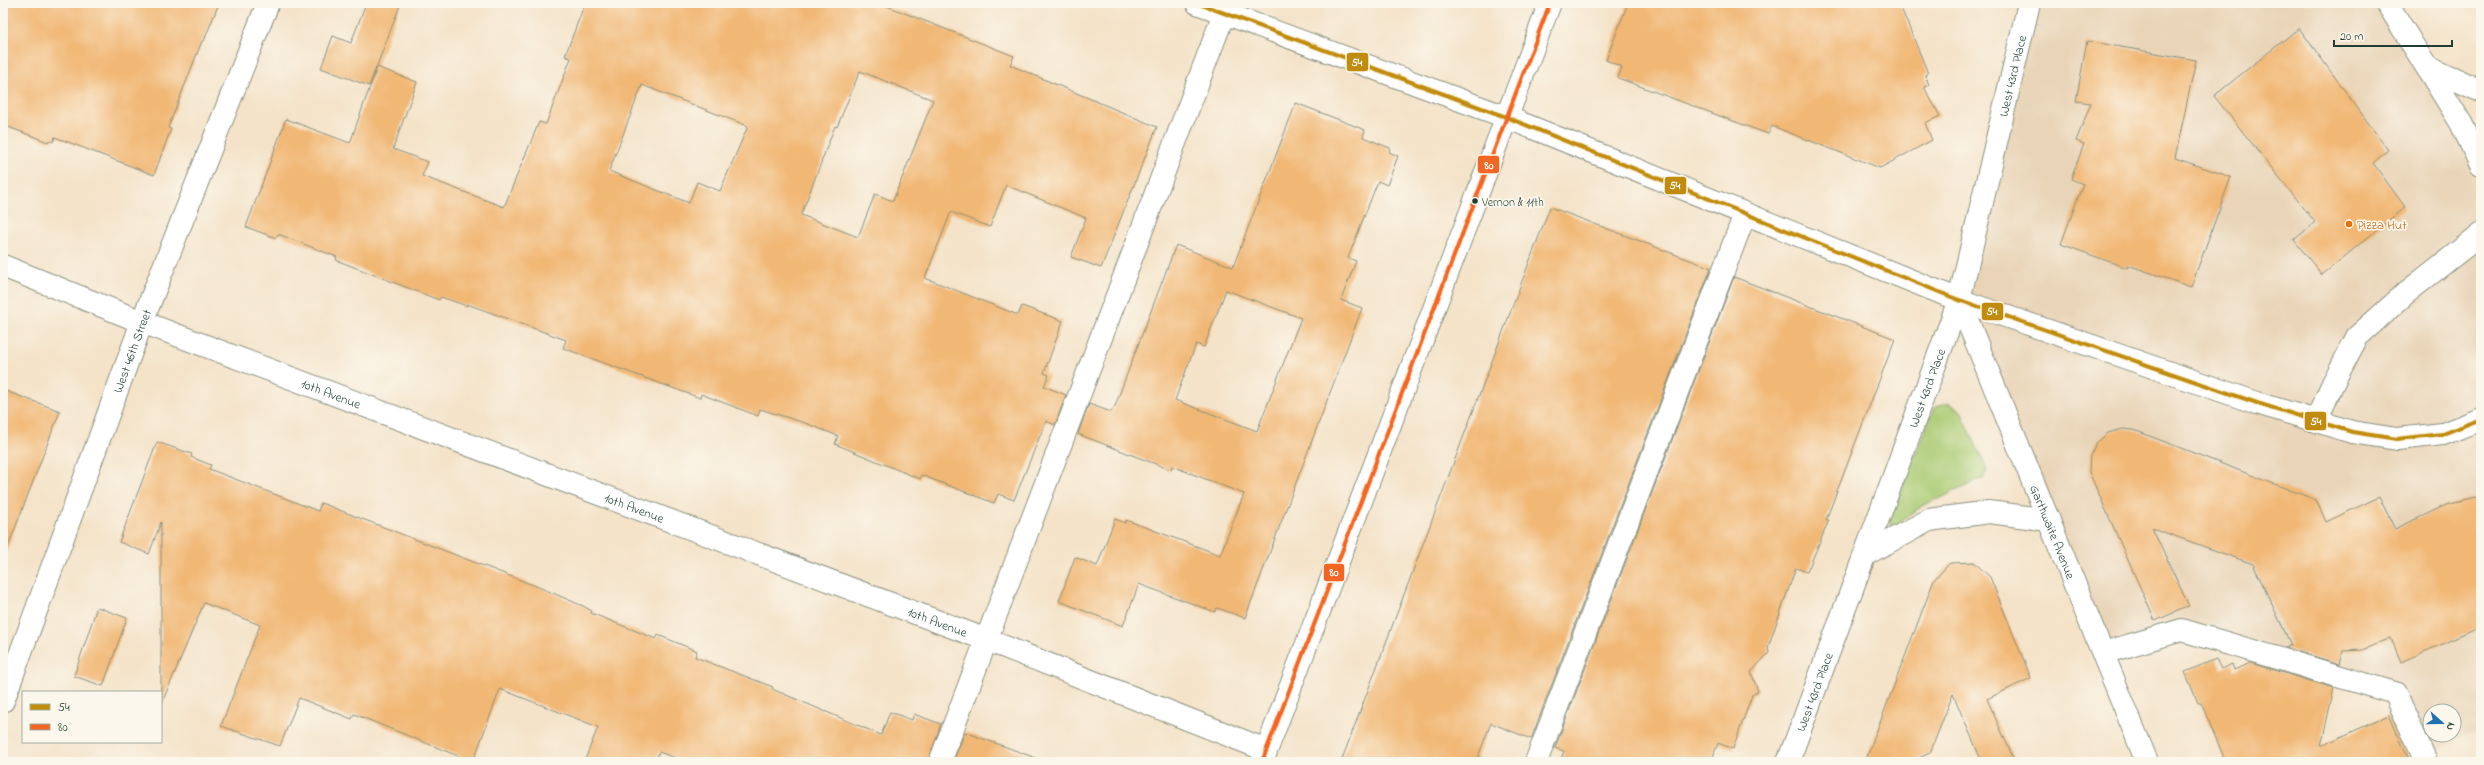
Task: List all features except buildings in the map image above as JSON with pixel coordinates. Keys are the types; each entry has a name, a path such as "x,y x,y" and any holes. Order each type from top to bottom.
{"street":[{"name":"West 46th Street","path":"3,701 142,322 268,3"},
{"path":"1197,3 1226,8 1506,117 1960,300 2316,421 2352,432 2398,439 2443,434 2481,419"},
{"path":"1264,756 1550,3"},
{"name":"West 43rd Place","path":"1788,762 1960,300 2030,3"},
{"path":"2387,3 2461,123 2481,165"},
{"path":"940,762 1226,8"},
{"path":"2426,66 2481,91"},
{"path":"1536,762 1745,214"},
{"path":"2316,421 2333,383 2357,337 2406,293 2481,234"},
{"name":"10th Avenue","path":"3,266 142,322 987,640 1264,756"},
{"name":"Garthwaite Avenue","path":"1960,300 2147,762"},
{"path":"1866,554 1929,520 1989,512 2049,520"},
{"path":"2103,653 2182,630 2395,693 2426,762"}],"shaded area":[{"path":"2029,3 2387,3 2481,165 2481,730 2462,738 2462,703 2422,703 2422,743 2451,743 2423,755 2395,693 2182,630 2103,653 1959,300"}],"green space":[{"path":"1950,403 1961,411 1987,470 1984,478 1918,508 1897,525 1891,525 1889,522 1930,417 1936,407"}],"transit line":[{"name":"54","path":"1197,3 1506,117 1959,300 2257,403 2352,432 2397,439 2443,434 2481,419"},
{"name":"80","path":"1262,762 1550,3"}],"place":[{"name":"Vernon & 11th","path":"1475,201"},
{"name":"Pizza Hut","path":"2349,224"}]}
